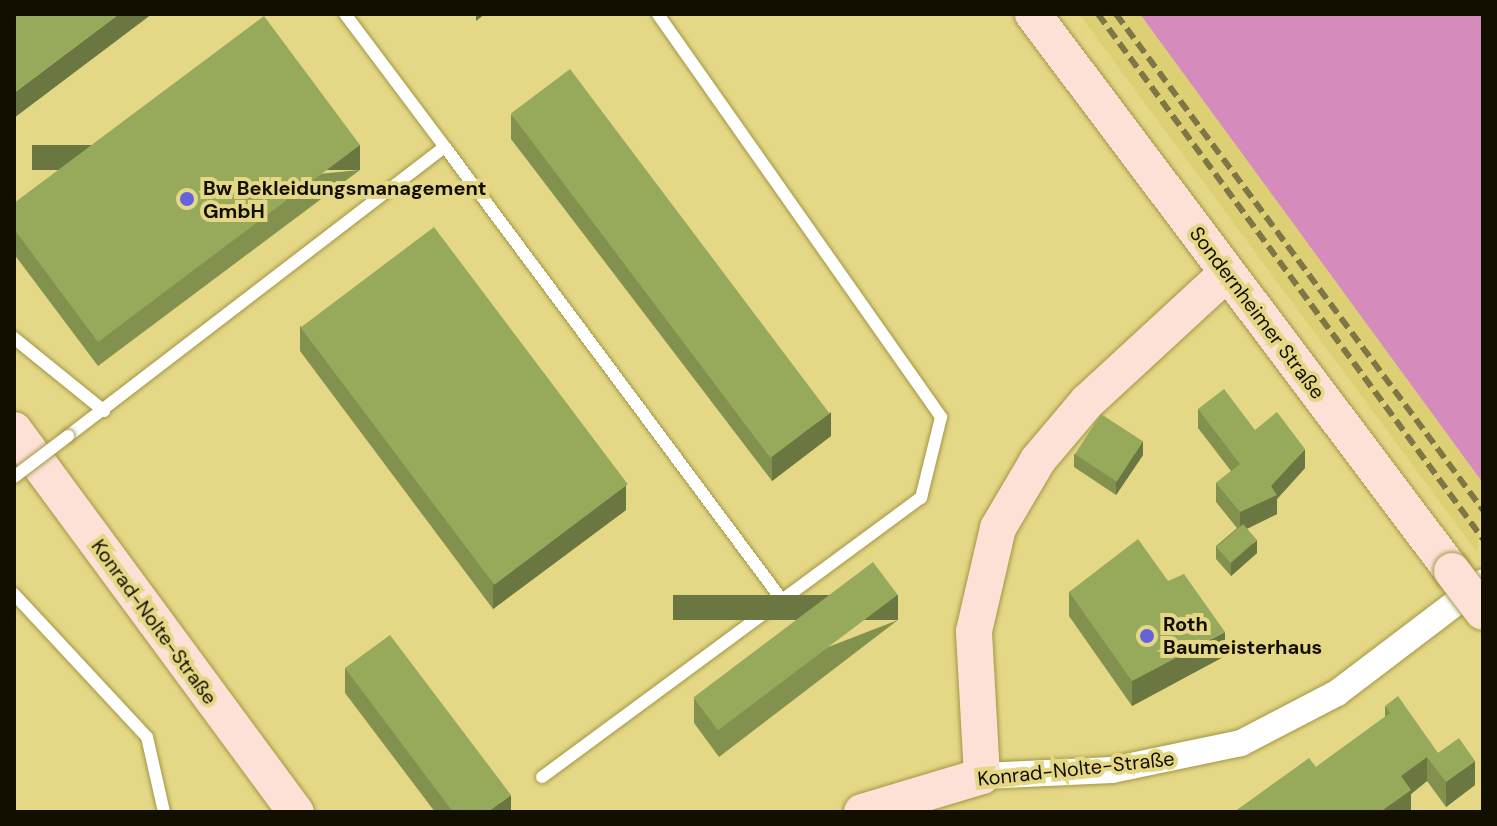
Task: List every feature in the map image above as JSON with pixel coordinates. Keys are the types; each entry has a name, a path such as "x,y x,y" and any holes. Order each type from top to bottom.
{"main road":[{"name":"Sondernheimer Straße","path":"1033,14 1227,273 1468,576 1483,612"},
{"path":"982,776 974,631 998,528 1038,460 1087,402 1227,273"},
{"name":"Konrad-Nolte-Straße","path":"14,430 296,812"},
{"name":"Konrad-Nolte-Straße","path":"862,812 982,776"}],"street":[{"name":"Konrad-Nolte-Straße","path":"982,776 1168,762 1241,743 1337,693 1468,576"}],"lane":[{"path":"542,777 921,498 941,417 658,14"},
{"path":"351,16 782,600"},
{"path":"14,477 445,147"},
{"path":"14,338 104,411"},
{"path":"14,594 147,737 164,812"}],"shaded area":[{"path":"1079,14 1140,14 1483,483 1477,552"},
{"path":"1140,14 1483,14 1483,483"}],"building":[{"path":"14,14 119,14 14,93"},
{"name":"Bw Bekleidungsmanagement GmbH","path":"264,16 360,145 98,342 14,229 14,203"},
{"path":"570,69 829,413 770,458 511,114"},
{"path":"434,227 628,484 494,585 301,328"},
{"path":"1224,389 1255,430 1277,412 1305,449 1271,486 1277,495 1240,512 1216,483 1240,464 1198,409"},
{"path":"1101,414 1143,441 1117,481 1075,454"},
{"path":"1243,524 1257,540 1230,563 1217,547"},
{"name":"Roth Baumeisterhaus","path":"1138,539 1168,581 1184,574 1225,632 1132,681 1069,592"},
{"path":"873,562 898,595 718,730 693,697"},
{"path":"390,635 511,795 488,812 453,812 345,668"},
{"path":"1398,696 1438,753 1459,738 1475,761 1446,782 1427,757 1401,776 1411,790 1384,812 1234,812 1309,758 1316,767 1390,713 1385,706"}],"railway":[{"path":"1098,14 1483,539"},
{"path":"1116,14 1483,510"}],"place":[{"name":"Bw Bekleidungsmanagement GmbH","path":"187,199"},
{"name":"Roth Baumeisterhaus","path":"1147,636"}]}
